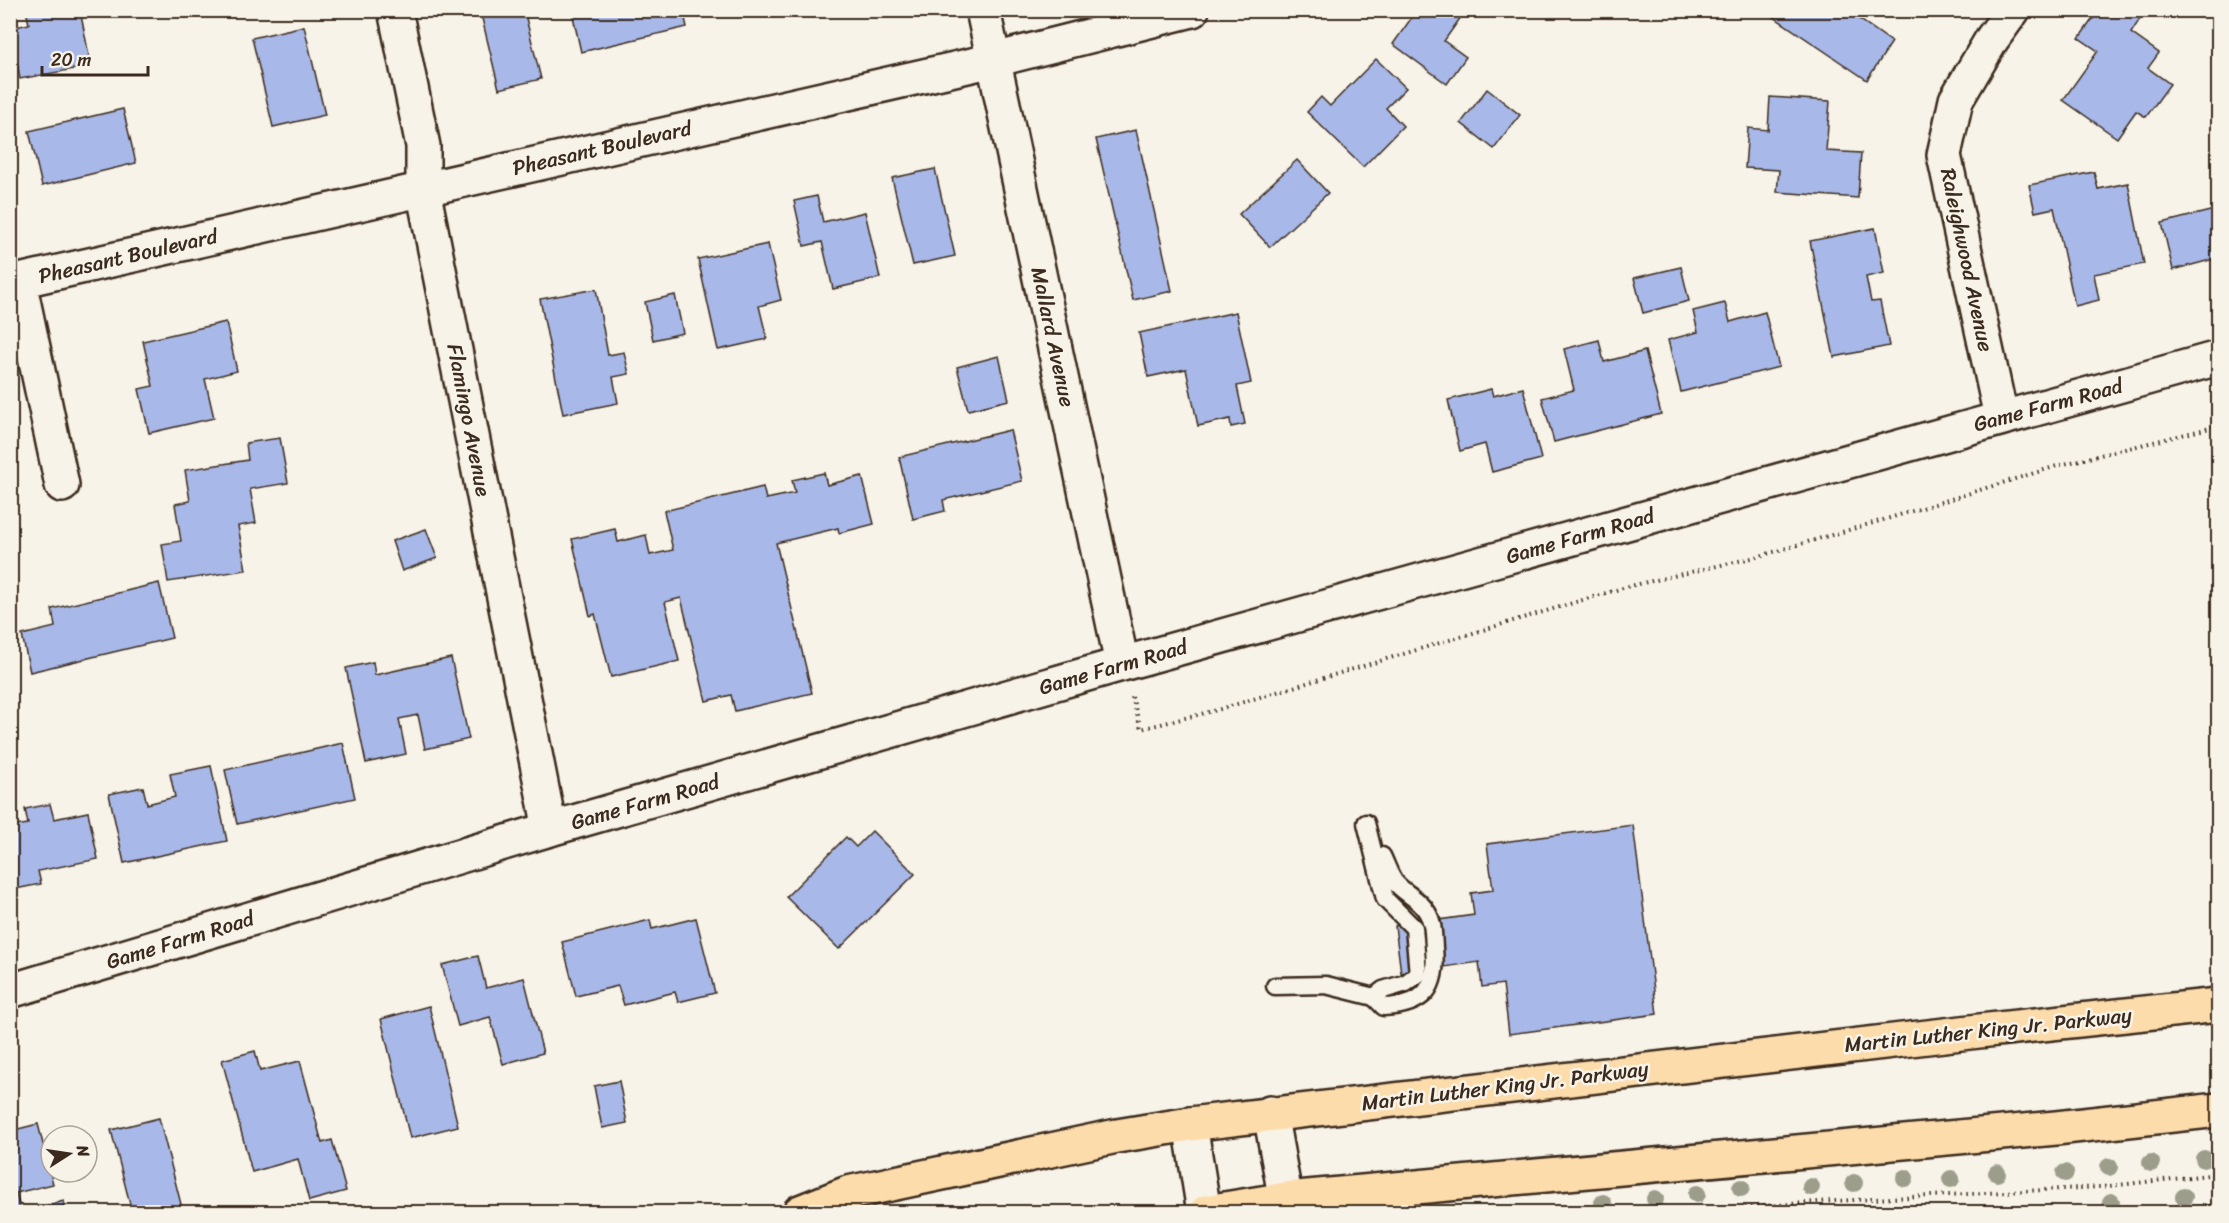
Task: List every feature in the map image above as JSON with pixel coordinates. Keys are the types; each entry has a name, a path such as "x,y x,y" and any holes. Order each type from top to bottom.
{"main road":[{"name":"Martin Luther King Jr. Parkway","path":"800,1212 848,1193 1117,1136 1190,1124 2218,1005"},
{"path":"1205,1212 1287,1206 2218,1110"}],"street":[{"name":"Flamingo Avenue","path":"395,10 423,146 423,189 550,829"},
{"name":"Mallard Avenue","path":"983,10 1122,664"},
{"name":"Pheasant Boulevard","path":"15,282 994,60 1192,10"},
{"name":"Raleighwood Avenue","path":"2001,417 1944,155 1956,100 1992,39 2013,10"},
{"path":"15,282 62,485"},
{"name":"Game Farm Road","path":"10,991 550,829 1122,664 2218,358"},
{"path":"1270,1113 1287,1206"},
{"path":"1190,1124 1205,1212"}],"lane":[{"path":"1275,986 1326,985 1374,997 1383,990 1406,983 1418,974 1414,928 1385,899 1366,823"}],"path":[{"path":"1122,664 1141,729 1217,710 1626,587 1756,557 1868,525 2060,465 2218,426"},
{"path":"1691,1212 2100,1187 2218,1174"}],"green space":[{"path":"2218,1204 2218,1212 2122,1212"}],"building":[{"path":"26,10 80,10 91,66 20,79 11,28 29,24"},
{"path":"480,10 524,10 541,79 499,89"},
{"path":"577,10 683,10 687,27 581,52 572,12"},
{"path":"1417,10 1466,10 1444,41 1466,57 1447,84 1393,44"},
{"path":"1779,10 1846,10 1892,42 1867,80 1774,17"},
{"path":"2099,10 2129,10 2140,19 2131,33 2159,53 2148,68 2170,84 2146,117 2136,111 2117,138 2063,100 2098,51 2079,38"},
{"path":"304,26 325,115 273,127 252,38"},
{"path":"1376,59 1406,88 1386,108 1403,126 1363,167 1307,112 1321,97 1330,106"},
{"path":"1487,89 1520,115 1494,149 1461,123"},
{"path":"1770,97 1830,101 1826,151 1861,153 1858,198 1777,192 1779,170 1745,168 1748,128 1768,130"},
{"path":"123,109 136,163 42,186 29,131"},
{"path":"1136,130 1172,291 1133,300 1096,139"},
{"path":"1297,160 1328,193 1270,247 1239,214"},
{"path":"935,169 955,256 913,265 892,178"},
{"path":"2094,172 2098,189 2128,183 2144,264 2094,274 2099,300 2075,306 2054,208 2035,212 2029,185"},
{"path":"817,196 823,222 865,212 880,278 833,289 822,242 804,246 794,201"},
{"path":"2218,209 2218,258 2173,270 2162,223"},
{"path":"1875,228 1884,273 1866,277 1871,302 1880,301 1889,346 1834,357 1810,241"},
{"path":"768,244 781,300 759,306 767,339 718,350 698,259"},
{"path":"1681,267 1689,301 1643,313 1634,278"},
{"path":"596,289 608,355 624,352 629,374 613,377 618,403 563,414 540,299"},
{"path":"675,295 683,333 653,340 645,302"},
{"path":"1725,303 1730,322 1765,312 1779,367 1681,392 1668,340 1698,332 1693,311"},
{"path":"1236,312 1251,383 1237,386 1245,424 1231,427 1230,419 1198,426 1186,369 1148,377 1139,333"},
{"path":"226,322 237,371 205,379 214,418 149,433 139,389 153,386 143,341"},
{"path":"1599,340 1604,362 1645,351 1661,414 1554,442 1542,398 1574,390 1564,349"},
{"path":"999,356 1009,400 968,410 957,367"},
{"path":"1523,388 1541,459 1492,472 1485,444 1460,451 1448,400 1491,389 1493,396"},
{"path":"1010,430 1022,481 943,500 945,511 913,519 899,457"},
{"path":"280,438 288,483 250,489 256,523 238,526 246,570 168,582 162,544 181,541 175,504 190,501 185,470 248,460 246,443"},
{"path":"824,473 827,485 862,476 874,524 839,533 838,528 776,543 812,693 735,711 731,695 706,701 681,598 665,602 679,661 611,677 595,614 590,616 572,539 615,529 618,542 646,535 650,555 673,550 664,511 763,487 766,499 795,493 792,480"},
{"path":"426,529 437,558 402,571 392,541"},
{"path":"159,583 172,638 30,672 22,635 55,627 52,609"},
{"path":"451,658 469,739 425,749 418,715 399,719 406,754 366,763 346,668 373,662 375,675"},
{"path":"343,743 355,798 237,824 225,770"},
{"path":"211,766 227,841 124,863 109,794 143,787 147,804 175,797 170,774"},
{"path":"50,804 54,819 88,812 98,859 38,871 41,884 10,890 10,827 28,824 25,809"},
{"path":"1633,825 1657,1014 1509,1034 1503,984 1482,987 1479,962 1401,973 1395,926 1474,915 1471,893 1493,890 1487,844"},
{"path":"872,831 915,874 839,949 786,897 846,837 856,847"},
{"path":"696,918 715,993 678,1002 675,992 624,1005 618,986 576,996 562,942 650,920 652,929"},
{"path":"478,956 486,988 524,978 543,1053 503,1064 490,1017 458,1026 442,965"},
{"path":"429,1006 458,1126 410,1138 381,1019"},
{"path":"255,1051 260,1071 300,1061 322,1143 332,1140 346,1191 309,1201 298,1159 252,1172 222,1060"},
{"path":"619,1081 627,1123 602,1128 594,1086"},
{"path":"159,1118 183,1212 132,1212 111,1130"},
{"path":"38,1124 39,1184 53,1184 16,1193 21,1212 10,1212 10,1131"},
{"path":"64,1201 66,1212 21,1212"}]}
